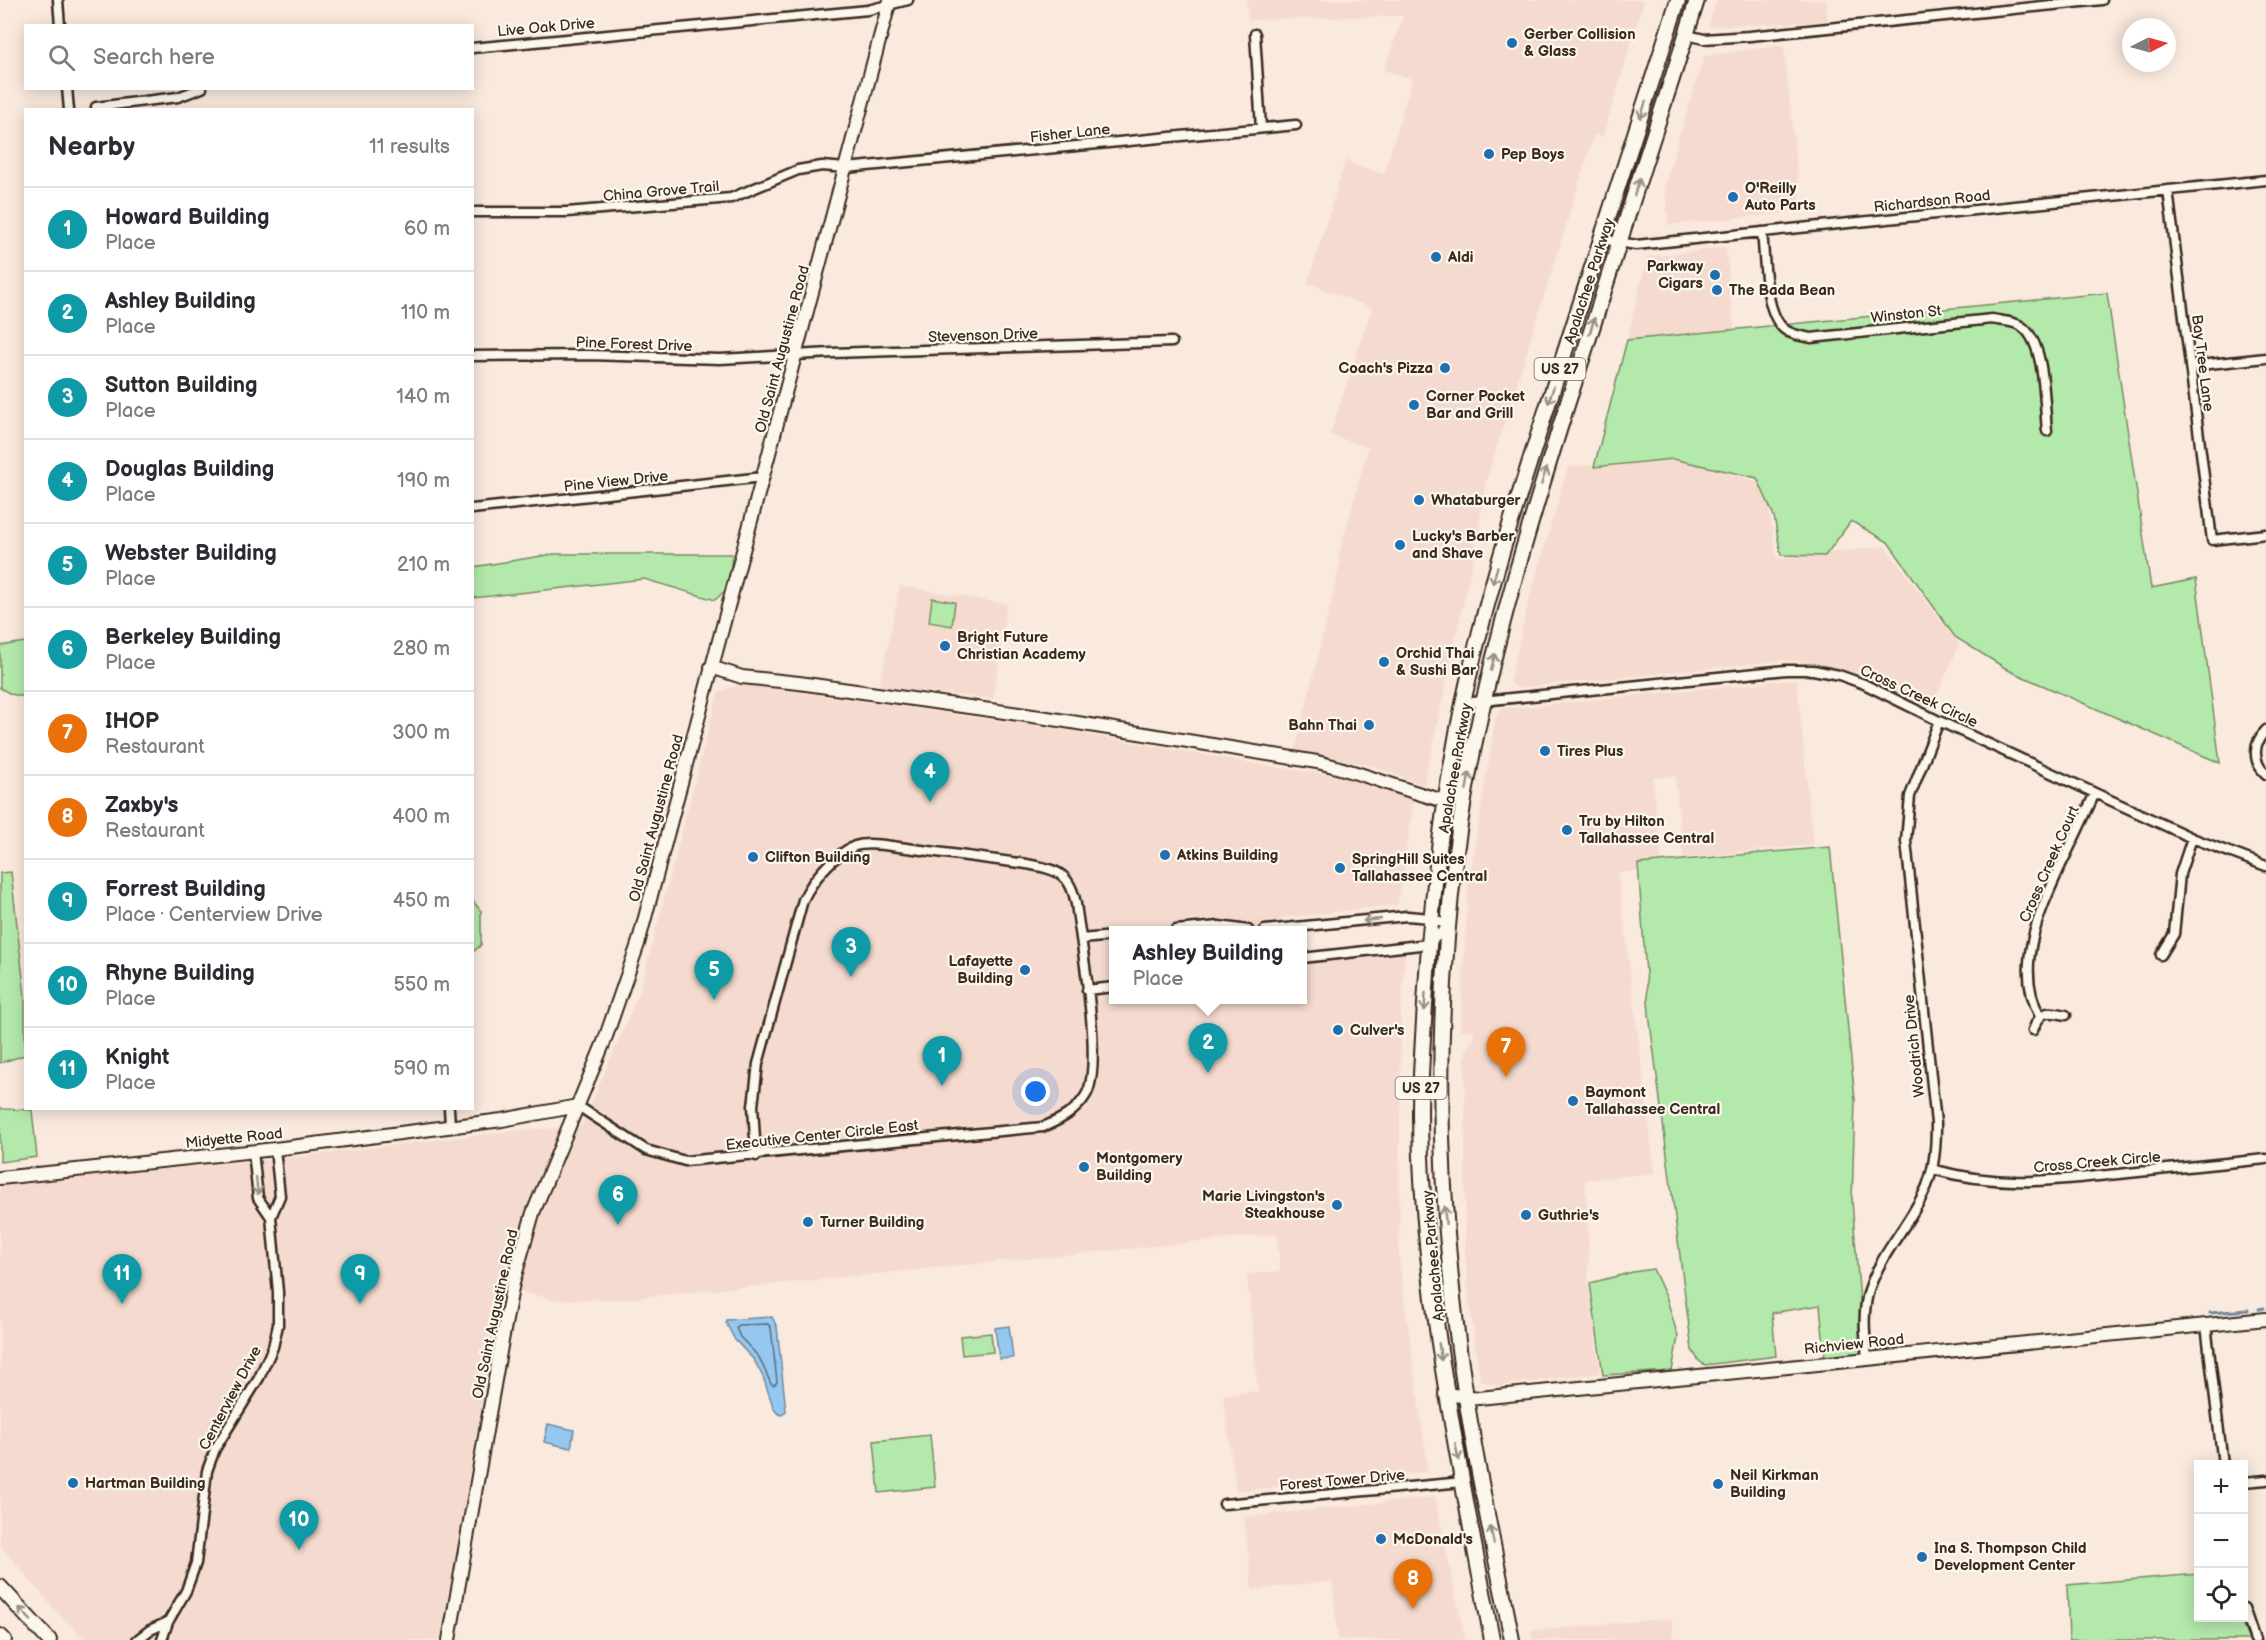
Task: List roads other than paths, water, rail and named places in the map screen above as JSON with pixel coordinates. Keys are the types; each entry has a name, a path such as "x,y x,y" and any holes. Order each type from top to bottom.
{"main road":[{"name":"Apalachee Parkway","path":"1508,1636 1466,1396 1455,1318 1443,1180 1442,1044 1448,926 1457,845 1484,701 1515,570 1697,0"},
{"name":"Apalachee Parkway","path":"1492,1640 1464,1482 1445,1394 1434,1312 1423,1183 1420,1113 1428,944 1445,801 1463,703 1487,602 1676,5"},
{"path":"1676,5 1678,26 1687,35"},
{"path":"1422,1143 1443,1180"},
{"path":"0,1587 50,1640"},
{"path":"0,1636 4,1640"}],"street":[{"path":"58,0 60,24"},
{"name":"Live Oak Drive","path":"474,48 868,10 889,2 909,0"},
{"path":"1687,35 1704,39 1750,36 2102,0"},
{"name":"Old Saint Augustine Road","path":"449,1640 474,1490 513,1283 533,1213 608,1032 635,954 889,2"},
{"path":"1255,34 1261,128"},
{"path":"67,90 69,108"},
{"path":"96,107 178,98 197,90"},
{"name":"Fisher Lane","path":"846,168 1296,124"},
{"name":"China Grove Trail","path":"474,212 567,212 731,198 798,170 822,166 846,168"},
{"name":"Richardson Road","path":"1601,239 1636,245 2266,180"},
{"name":"Bay Tree Lane","path":"2168,190 2212,540 2266,534"},
{"name":"Winston St","path":"1762,232 1771,311 1784,328 1797,335 1811,338 1992,319 2019,325 2030,334 2038,350 2047,431"},
{"name":"Stevenson Drive","path":"796,356 1172,342"},
{"name":"Pine Forest Drive","path":"474,356 588,355 720,359 796,356"},
{"path":"2190,366 2266,358"},
{"name":"Pine View Drive","path":"474,509 763,477"},
{"path":"711,667 742,677 1047,718 1317,762 1349,769 1406,790 1445,801"},
{"name":"Cross Creek Circle","path":"1463,703 1786,670 1813,670 1839,675 1864,684 2192,838 2266,866"},
{"name":"Woodrich Drive","path":"1867,1358 1864,1311 1869,1289 1883,1260 1927,1186 1936,1150 1936,1123 1906,842 1910,796 1940,721"},
{"path":"2266,730 2261,735 2255,754 2259,768 2266,774"},
{"name":"Cross Creek Court","path":"2040,1016 2030,987 2033,933 2041,909 2095,793"},
{"path":"2161,955 2174,934 2180,874 2192,838"},
{"path":"756,1156 753,1106 758,1065 803,900 818,877 847,851 856,846 884,845 1047,868 1060,873 1070,882 1076,904 1087,990 1109,987"},
{"path":"1306,926 1407,916 1431,918 1448,926 1428,944 1307,957"},
{"path":"1081,939 1109,936"},
{"name":"Executive Center Circle East","path":"578,1106 633,1143 657,1154 685,1161 1043,1127 1067,1116 1087,1093 1094,1065 1087,990"},
{"path":"2033,1030 2040,1016 2053,1012 2066,1015"},
{"name":"Midyette Road","path":"0,1178 275,1149 450,1126 578,1106"},
{"path":"448,1110 450,1126"},
{"name":"Centerview Drive","path":"162,1640 168,1622 186,1591 196,1563 207,1471 215,1449 259,1378 273,1347 278,1324 278,1293 271,1217 280,1196 275,1149"},
{"name":"Centerview Drive","path":"253,1151 258,1198 271,1217"},
{"name":"Cross Creek Circle","path":"1932,1169 1974,1180 2039,1182 2266,1159"},
{"name":"Richview Road","path":"1445,1394 1479,1398 2266,1319"},
{"path":"2206,1325 2223,1460"},
{"path":"2248,1482 2266,1480"},
{"name":"Forest Tower Drive","path":"1224,1504 1464,1482"},
{"path":"2248,1620 2255,1640"},
{"path":"137,1640 150,1630 168,1622"}],"water":[{"path":"772,1317 777,1327 786,1411 782,1415 774,1409 763,1377 754,1360 735,1340 726,1323 726,1320"},
{"path":"1009,1326 1013,1358 999,1359 995,1328"},
{"path":"548,1424 574,1430 571,1448 544,1442"}],"waterway":[{"path":"2259,1309 2264,1308"},
{"path":"2210,1313 2248,1310"}],"place":[{"name":"Gerber Collision & Glass","path":"1512,43"},
{"name":"Pep Boys","path":"1489,154"},
{"name":"O'Reilly Auto Parts","path":"1733,197"},
{"name":"Aldi","path":"1436,257"},
{"name":"Parkway Cigars","path":"1715,275"},
{"name":"The Bada Bean","path":"1717,290"},
{"name":"Coach's Pizza","path":"1445,368"},
{"name":"Corner Pocket Bar and Grill","path":"1414,405"},
{"name":"Whataburger","path":"1419,500"},
{"name":"Lucky's Barber and Shave","path":"1400,545"},
{"name":"Bright Future Christian Academy","path":"945,646"},
{"name":"Orchid Thai & Sushi Bar","path":"1384,662"},
{"name":"Bahn Thai","path":"1369,725"},
{"name":"Tires Plus","path":"1545,751"},
{"name":"Douglas Building","path":"930,802"},
{"name":"Tru by Hilton Tallahassee Central","path":"1567,830"},
{"name":"Atkins Building","path":"1165,855"},
{"name":"Clifton Building","path":"753,857"},
{"name":"SpringHill Suites Tallahassee Central","path":"1340,868"},
{"name":"Lafayette Building","path":"1025,970"},
{"name":"Sutton Building","path":"851,977"},
{"name":"Webster Building","path":"714,1000"},
{"name":"Culver's","path":"1338,1030"},
{"name":"Ashley Building","path":"1208,1073"},
{"name":"IHOP","path":"1506,1077"},
{"name":"Howard Building","path":"942,1086"},
{"name":"Baymont Tallahassee Central","path":"1573,1101"},
{"name":"Montgomery Building","path":"1084,1167"},
{"name":"Marie Livingston's Steakhouse","path":"1337,1205"},
{"name":"Guthrie's","path":"1526,1215"},
{"name":"Turner Building","path":"808,1222"},
{"name":"Berkeley Building","path":"618,1225"},
{"name":"Knight","path":"122,1304"},
{"name":"Forrest Building","path":"360,1304"},
{"name":"Hartman Building","path":"73,1483"},
{"name":"Neil Kirkman Building","path":"1718,1484"},
{"name":"McDonald's","path":"1381,1539"},
{"name":"Rhyne Building","path":"299,1550"},
{"name":"Ina S. Thompson Child Development Center","path":"1922,1557"},
{"name":"Zaxby's","path":"1413,1609"}]}
